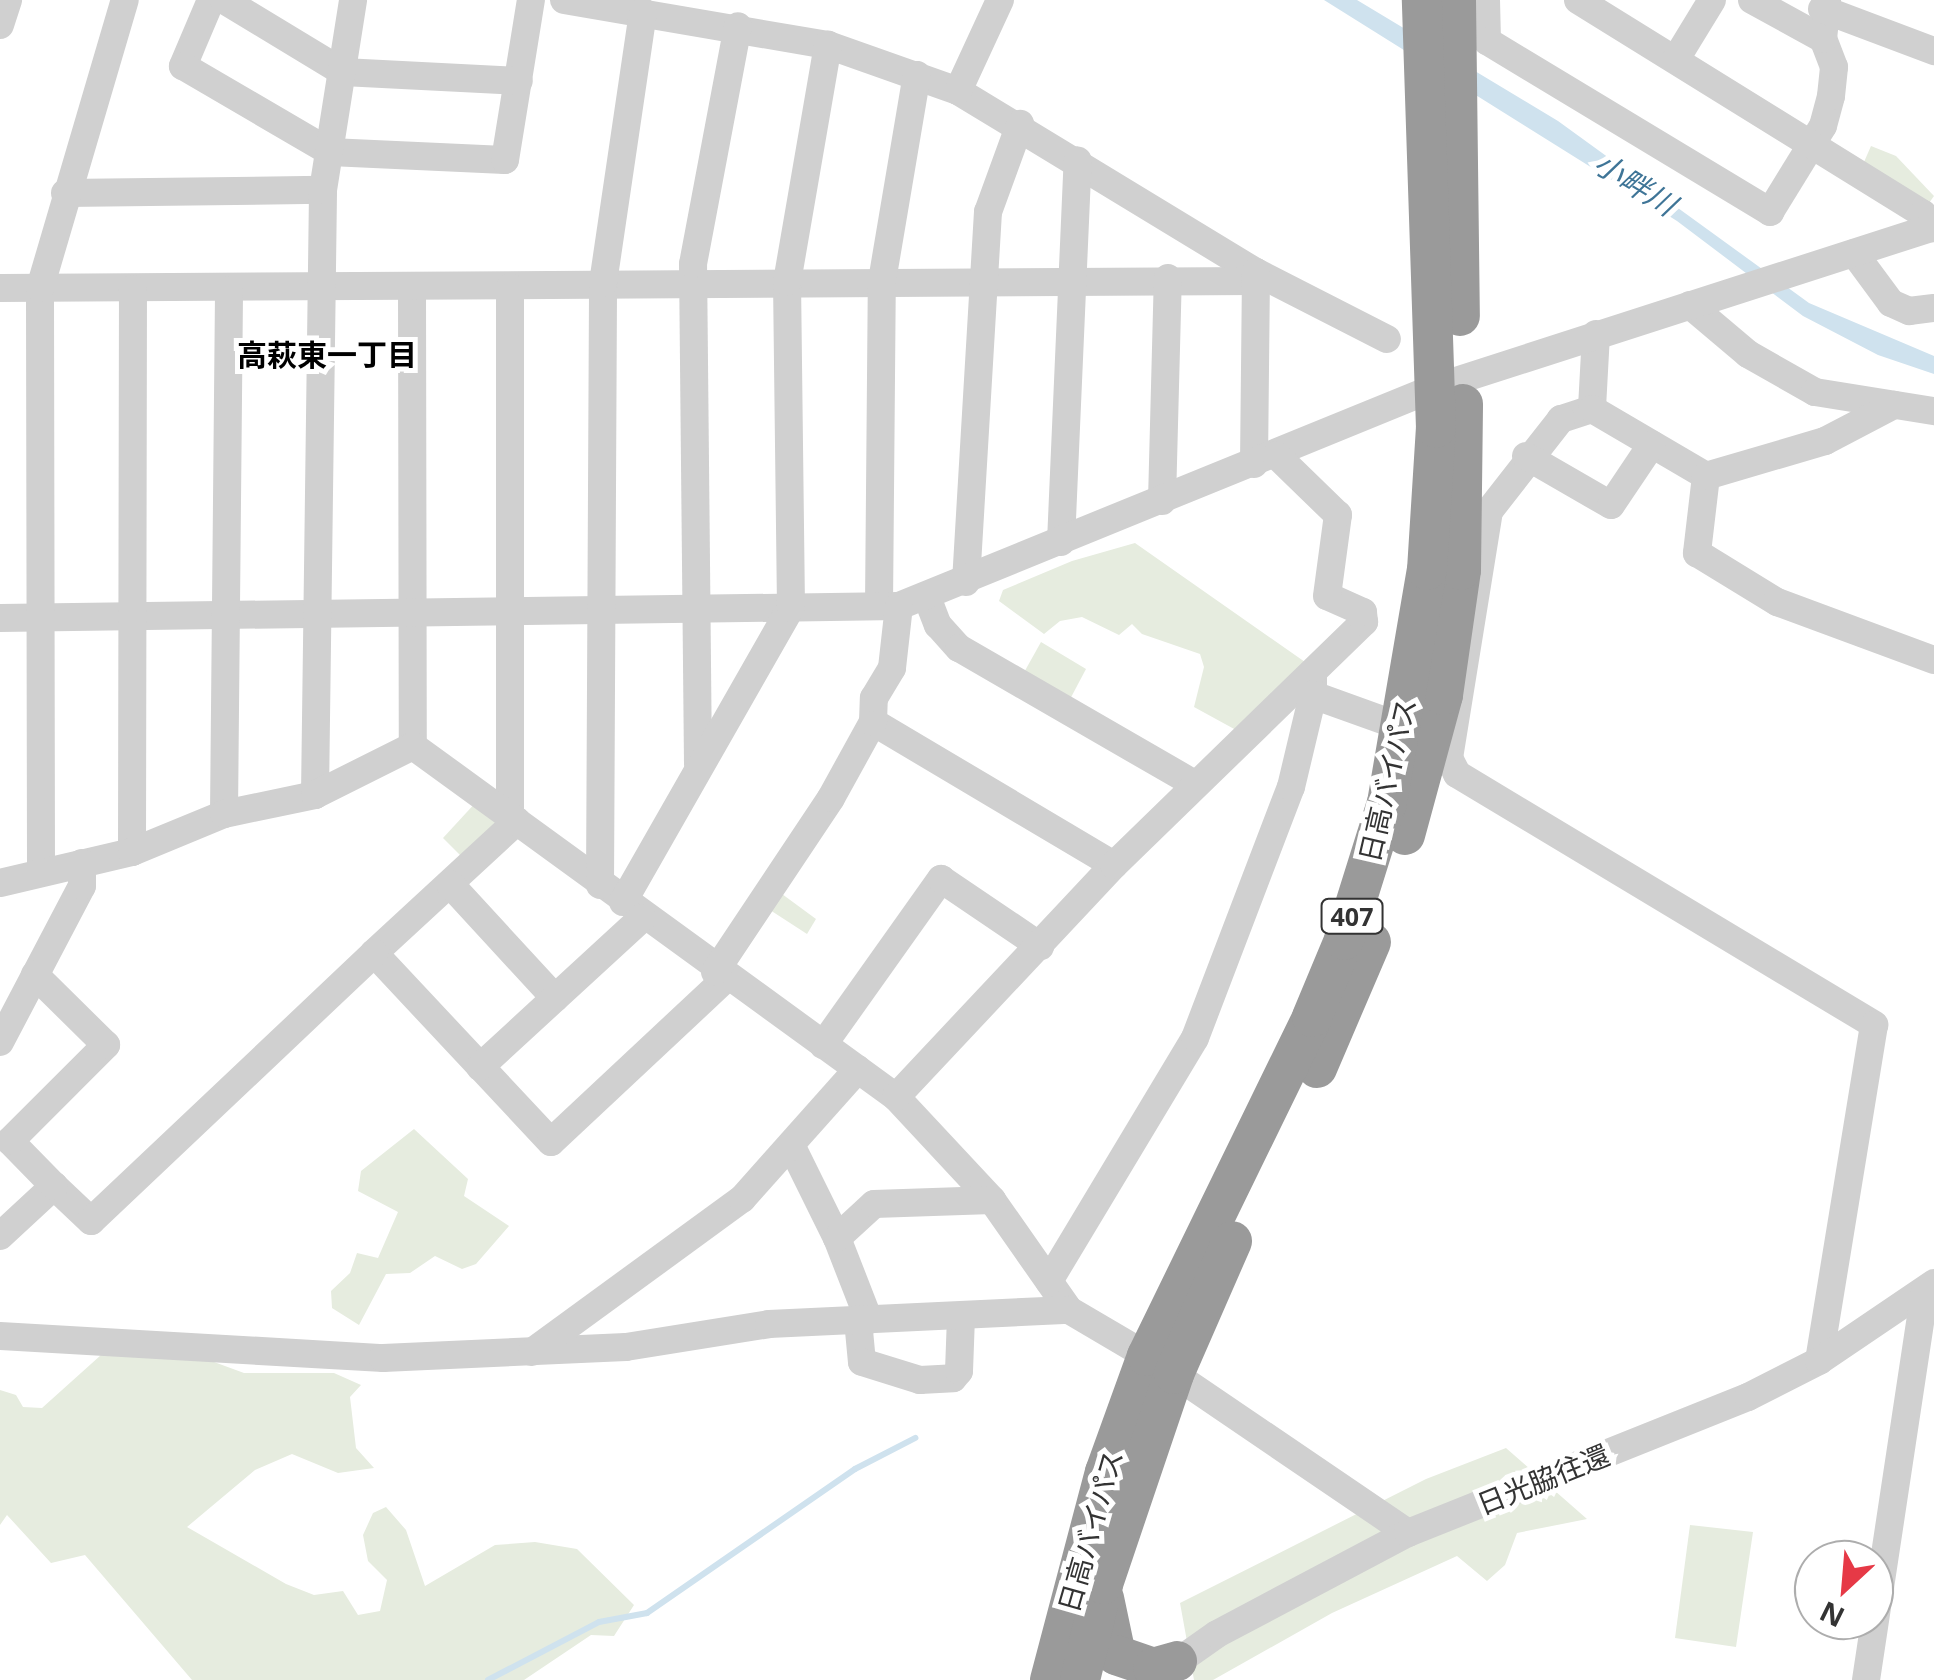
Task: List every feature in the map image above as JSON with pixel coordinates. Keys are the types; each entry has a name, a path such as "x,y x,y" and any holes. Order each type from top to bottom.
{"highway":[{"name":"日高バイパス","path":"1050,1680 1104,1472 1346,1010 1410,818 1443,695 1460,570 1448,384 1439,12"},
{"name":"日高バイパス","path":"1080,1680 1160,1365 1344,940 1387,803 1427,570 1448,384"},
{"path":"1103,1584 1116,1656 1165,1671"}],"street":[{"path":"0,25 8,0"},
{"path":"41,869 44,618 40,288 125,0"},
{"path":"211,0 183,66 330,152 505,160 530,0"},
{"path":"224,0 342,72 519,81"},
{"path":"315,795 323,190 353,0"},
{"path":"564,0 738,26 828,45 958,91 1078,160 1256,276 1388,339"},
{"path":"958,91 1000,0"},
{"path":"1486,0 1487,41 1770,212 1812,144 1832,96 1834,67 1823,39 1825,5 1934,52"},
{"path":"0,618 791,608 902,603 966,582 1448,384 1933,227 1923,214 1676,59 1608,8 1578,0"},
{"path":"1676,59 1712,0"},
{"path":"1752,0 1823,39"},
{"path":"600,885 603,282 606,230 643,12"},
{"path":"698,765 694,282 738,26"},
{"path":"480,1068 555,998 632,910 698,765 791,608 787,282 828,45"},
{"path":"374,953 551,1142 720,976 832,798 873,722 874,698 892,668 902,603 882,281 916,75"},
{"path":"966,582 988,212 1020,124"},
{"path":"1061,542 1078,160"},
{"path":"65,193 323,190"},
{"path":"1854,253 1891,303 1909,311 1934,308"},
{"path":"1256,276 1265,460"},
{"path":"0,288 229,290 1256,276"},
{"path":"1162,501 1168,278"},
{"path":"412,286 412,746"},
{"path":"35,975 106,1046 10,1141 91,1221 450,884 513,818 507,612 510,286"},
{"path":"132,852 136,616 133,289"},
{"path":"224,814 229,290"},
{"path":"1690,305 1748,354 1815,392 1934,411"},
{"path":"1592,409 1596,334"},
{"path":"1706,476 1776,450 1825,441 1894,404"},
{"path":"1706,476 1592,409 1561,419 1526,456 1488,511 1449,758 1457,774 1874,1025 1819,1361"},
{"path":"1526,456 1611,505 1652,444"},
{"path":"896,1097 1114,866 1195,784 1313,683 1364,622 1363,612 1327,596 1338,515 1265,460"},
{"path":"1706,476 1697,552 1777,602 1934,660"},
{"path":"902,603 938,625 959,648 1195,784"},
{"path":"1313,683 1402,727"},
{"path":"1049,1280 1195,1038 1291,788 1313,683"},
{"path":"873,722 1114,866"},
{"path":"412,746 720,976 896,1097 992,1200 1070,1310 1160,1365 1408,1533"},
{"path":"0,882 41,869 132,852 224,814 315,795 412,746"},
{"path":"0,1042 82,886 82,863"},
{"path":"823,1045 941,878 1040,946"},
{"path":"450,884 555,998"},
{"path":"530,1353 742,1199 858,1070"},
{"path":"791,1145 838,1238 863,1320 862,1362 920,1380 953,1378 959,1370 961,1316"},
{"path":"0,1236 54,1186"},
{"path":"838,1238 874,1204 992,1200"},
{"path":"1866,1680 1929,1286"},
{"name":"日光脇往還","path":"1165,1671 1408,1533 1748,1397 1819,1361 1929,1286"},
{"path":"0,1336 383,1358 530,1353 863,1320 1070,1310"}],"shaded area":[{"path":"1871,146 1896,156 1934,196 1929,203 1864,162"},
{"path":"1135,543 1305,662 1236,730 1194,707 1204,667 1200,654 1142,634 1132,624 1119,635 1082,617 1060,621 1044,634 999,601 1003,590 1072,561"},
{"path":"1041,642 1086,669 1068,703 1022,676"},
{"path":"478,800 498,825 464,859 443,838"},
{"path":"782,894 816,919 807,934 770,910"},
{"path":"414,1129 468,1179 464,1196 509,1226 476,1264 462,1269 435,1256 410,1273 386,1274 359,1325 332,1308 331,1291 350,1273 357,1253 378,1258 398,1212 358,1191 361,1171"},
{"path":"101,1355 195,1355 244,1373 334,1373 361,1385 350,1397 356,1448 374,1468 338,1473 292,1454 255,1470 187,1527 286,1584 314,1595 343,1591 358,1615 380,1611 387,1580 368,1561 363,1535 373,1513 386,1507 406,1530 425,1586 495,1545 535,1542 577,1549 634,1605 614,1636 591,1635 524,1680 192,1680 85,1555 51,1563 7,1515 0,1525 0,1390 16,1395 23,1407 42,1408"},
{"path":"1506,1448 1587,1519 1517,1533 1505,1565 1487,1581 1457,1556 1332,1613 1213,1680 1194,1680 1180,1603 1426,1479"},
{"path":"1690,1525 1753,1532 1736,1647 1675,1638"}],"water":[{"name":"小畔川","path":"1324,0 1357,0 1558,121 1809,303 1934,356 1934,374 1878,355 1803,316 1677,221"}],"waterway":[{"path":"488,1680 599,1622 647,1613 855,1469 915,1438"}],"district":[{"name":"高萩東一丁目","path":"327,355"}]}
